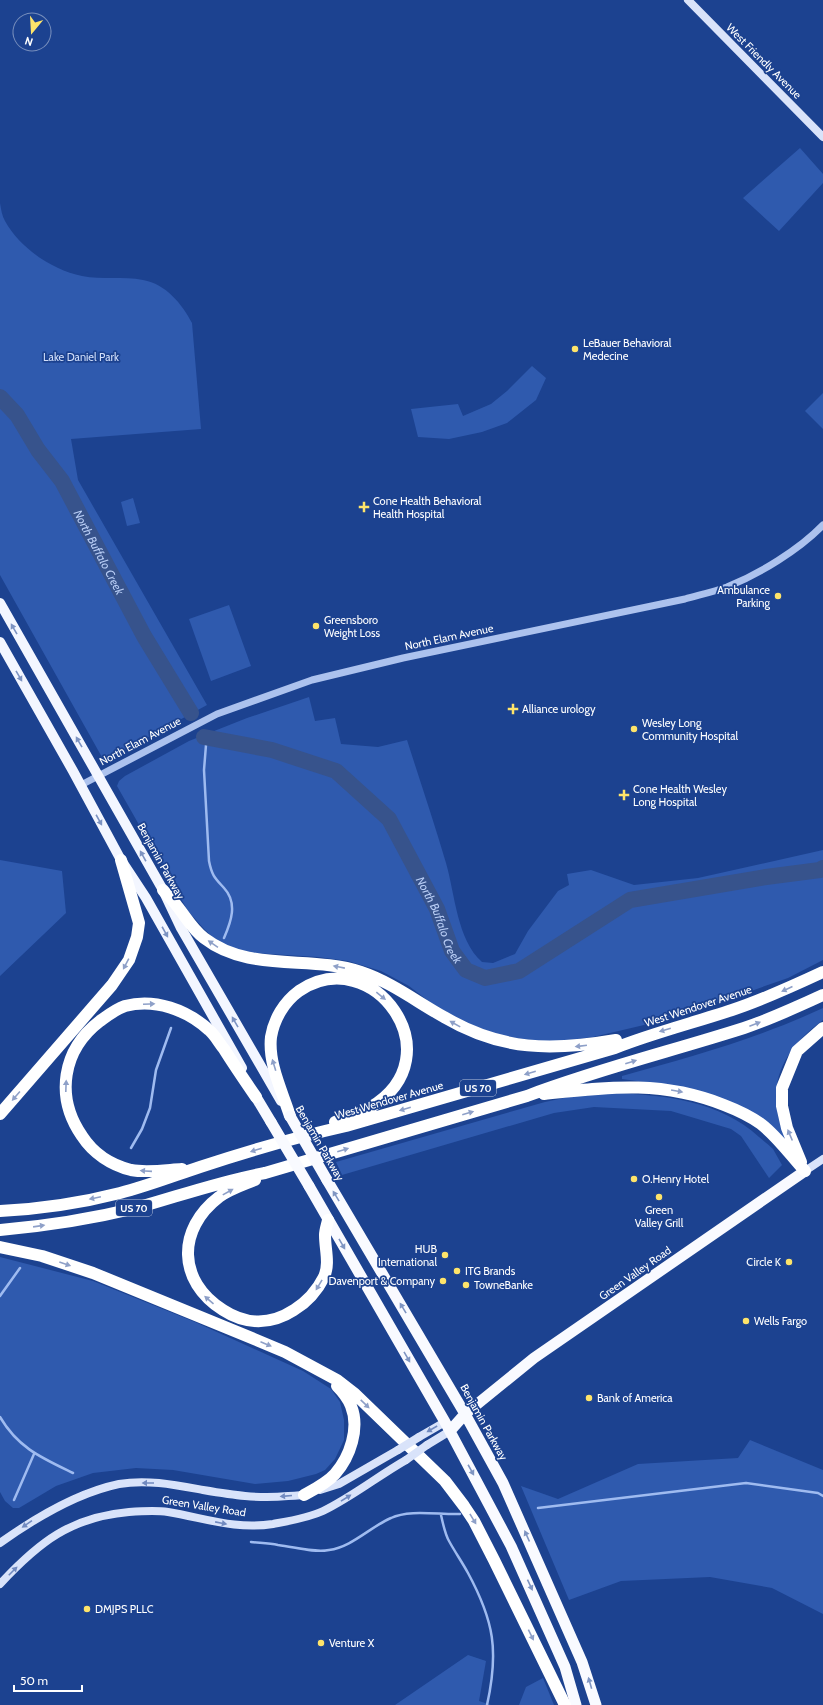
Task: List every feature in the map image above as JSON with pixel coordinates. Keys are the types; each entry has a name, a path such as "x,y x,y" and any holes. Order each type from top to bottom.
{"highway":[{"path":"0,1114 112,985 129,960 137,937 139,922 121,860"},
{"path":"163,890 192,927 215,946 226,952 250,959 323,964 362,972 394,987 464,1029 508,1044 576,1047 647,1035"},
{"name":"West Wendover Avenue","path":"0,1212 47,1207 118,1193 161,1181 199,1167 307,1134 346,1126 615,1048 647,1035 734,1009 780,992 823,972"},
{"path":"290,1116 272,1060 271,1048 271,1036 274,1025 285,1004 304,988 316,982 328,980 349,981 362,984 374,990 385,999 400,1017 407,1045 404,1070 393,1088 372,1107 307,1134"},
{"name":"US 70","path":"0,1230 70,1222 136,1208 232,1179 265,1173 527,1096 564,1082 746,1027 791,1010 823,995"},
{"path":"199,1167 157,1171 131,1170 108,1162 89,1146 77,1129 65,1095 66,1078 69,1065 79,1041 86,1031 110,1014 125,1006 157,1004 183,1012 210,1030 256,1097 448,1426 512,1546 565,1666 576,1705"},
{"path":"805,1171 787,1128 782,1106 782,1088 797,1051 823,1028"},
{"path":"527,1096 607,1087 658,1088 687,1093 740,1112 761,1124 805,1171"},
{"name":"Benjamin Parkway","path":"290,1116 466,1414 503,1483 588,1676 596,1705"},
{"name":"Green Valley Road","path":"448,1426 466,1414 534,1358 805,1171"},
{"path":"265,1173 257,1179 220,1197 205,1209 189,1237 188,1257 190,1273 202,1294 210,1302 238,1318 254,1322 267,1322 284,1316 298,1308 312,1296 324,1276 328,1262 325,1234 328,1220"},
{"path":"0,1247 42,1256 93,1273 254,1339 311,1365 337,1380 355,1394 445,1481 464,1506 474,1521 565,1705"},
{"path":"304,1495 335,1474 350,1449 354,1426 354,1417 346,1397 336,1384 311,1365"}],"main road":[{"name":"West Friendly Avenue","path":"688,0 823,137"},
{"name":"Benjamin Parkway","path":"0,604 163,890 185,934 290,1116"},
{"path":"0,642 81,785 121,860 146,898 249,1080 256,1097"},
{"name":"Green Valley Road","path":"805,1171 823,1159"},
{"name":"Green Valley Road","path":"0,1543 45,1512 86,1495 119,1484 148,1482 168,1484 234,1496 260,1498 304,1495 339,1484 398,1450 419,1436 448,1426"},
{"name":"Green Valley Road","path":"0,1584 38,1547 67,1528 90,1519 112,1514 140,1511 167,1512 229,1525 250,1526 291,1521 322,1512 406,1460 427,1445 448,1426"}],"street":[{"name":"North Elam Avenue","path":"81,785 217,714 312,680 403,658 685,600 725,587 753,575 780,559 823,525"}],"green space":[{"path":"800,148 823,174 823,183 779,231 743,198"},
{"name":"Lake Daniel Park","path":"0,203 3,217 11,231 28,249 48,263 59,269 82,276 97,278 128,278 151,282 166,290 178,302 192,323 201,429 71,439 78,480 207,705 108,759 103,759 0,575"},
{"path":"532,366 546,378 536,400 507,423 482,432 449,439 418,437 411,409 458,404 463,416 491,404 507,391"},
{"path":"823,393 823,429 805,411"},
{"path":"133,498 140,523 127,526 121,502"},
{"path":"229,605 251,666 211,681 189,619"},
{"path":"309,697 315,721 335,718 341,744 378,747 407,740 446,863 462,929 467,942 482,962 493,963 515,954 528,931 558,891 569,885 567,874 591,870 634,885 698,878 823,850 823,960 788,978 731,998 644,1025 593,1037 554,1042 521,1039 497,1034 477,1027 431,1003 409,986 381,971 348,961 318,957 253,953 234,949 218,942 188,911 117,786 119,781 125,776 189,741 247,718"},
{"path":"0,860 62,871 66,913 0,976"},
{"path":"823,1008 823,1020 795,1046 779,1075 776,1091 777,1107 780,1125 788,1144 776,1134 679,1087 622,1079 622,1076 749,1038"},
{"path":"614,1093 672,1098 691,1102 727,1115 744,1125 770,1146 782,1165 769,1178 741,1136 731,1129 671,1111 594,1107 554,1113 342,1175 336,1162 545,1102 573,1096"},
{"path":"0,1257 93,1281 195,1322 303,1371 331,1389 340,1402 344,1420 344,1440 335,1459 325,1470 316,1474 288,1481 255,1484 173,1470 136,1468 93,1473 56,1486 19,1508 13,1508 5,1501 0,1492"},
{"path":"750,1440 823,1470 823,1614 772,1588 710,1577 621,1581 569,1600 521,1486 558,1499 638,1464 738,1458"},
{"path":"468,1655 486,1661 479,1701 491,1705 395,1705"},
{"path":"543,1678 554,1705 519,1705 526,1687"}],"waterway":[{"name":"North Buffalo Creek","path":"0,397 17,415 38,450 62,481 144,636 191,713"},
{"path":"204,737 206,745 204,770 209,861 216,879 228,894 232,906 231,919 224,938"},
{"name":"North Buffalo Creek","path":"204,737 272,750 336,771 389,819 437,909 452,951 466,970 485,978 519,971 630,900 766,877 820,870 823,868"},
{"path":"131,1148 142,1129 150,1108 156,1070 171,1028"},
{"path":"0,1296 20,1268"},
{"path":"0,1417 15,1437 32,1451 73,1473"},
{"path":"14,1500 34,1454"},
{"path":"538,1508 746,1483 818,1493 823,1496"},
{"path":"251,1542 323,1551 345,1545 383,1522 398,1515 415,1513 460,1514"},
{"path":"441,1515 444,1529 448,1538 477,1590 489,1622 492,1637 493,1668 487,1705"}],"place":[{"name":"LeBauer Behavioral Medecine","path":"575,349"},
{"name":"Cone Health Behavioral Health Hospital","path":"364,507"},
{"name":"Ambulance Parking","path":"778,596"},
{"name":"Greensboro Weight Loss","path":"316,626"},
{"name":"Alliance urology","path":"513,709"},
{"name":"Wesley Long Community Hospital","path":"634,729"},
{"name":"Cone Health Wesley Long Hospital","path":"624,795"},
{"name":"O.Henry Hotel","path":"634,1179"},
{"name":"Green Valley Grill","path":"659,1197"},
{"name":"HUB International","path":"445,1255"},
{"name":"Circle K","path":"789,1262"},
{"name":"ITG Brands","path":"457,1271"},
{"name":"Davenport & Company","path":"443,1281"},
{"name":"TowneBanke","path":"466,1285"},
{"name":"Wells Fargo","path":"746,1321"},
{"name":"Bank of America","path":"589,1398"},
{"name":"DMJPS PLLC","path":"87,1609"},
{"name":"Venture X","path":"321,1643"}]}
